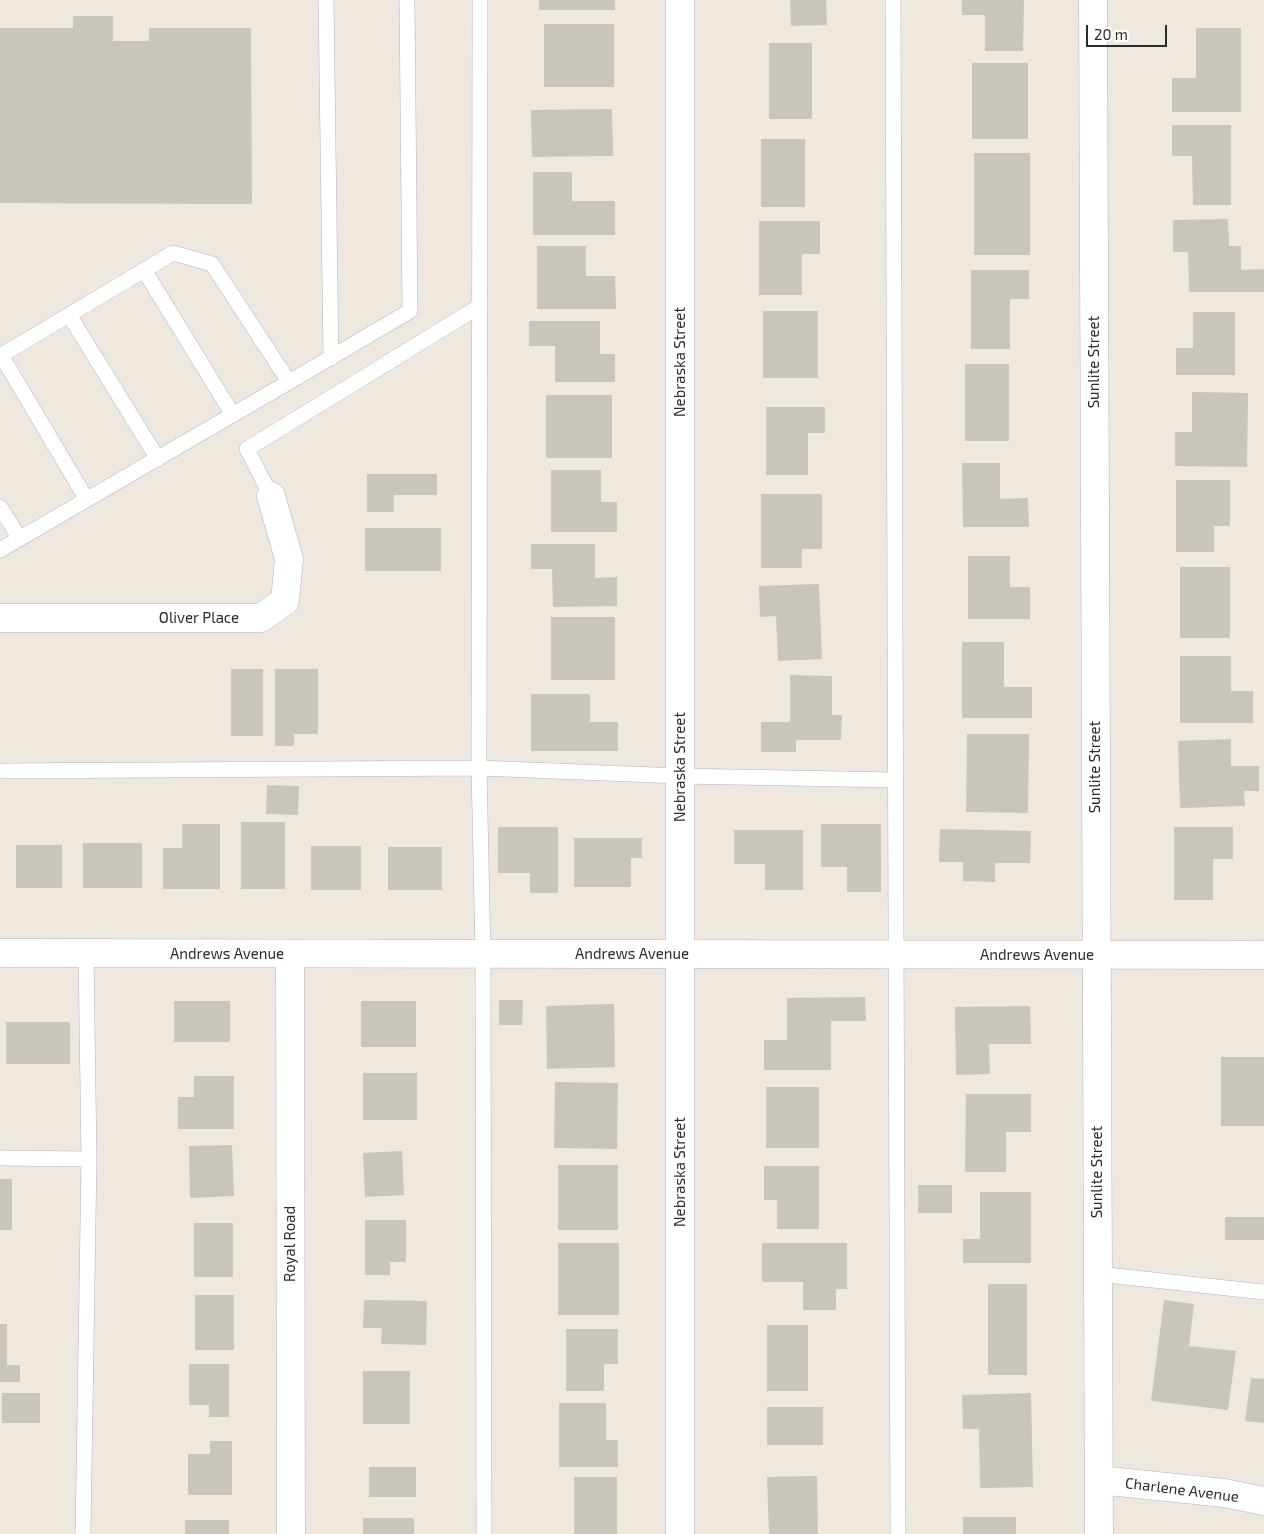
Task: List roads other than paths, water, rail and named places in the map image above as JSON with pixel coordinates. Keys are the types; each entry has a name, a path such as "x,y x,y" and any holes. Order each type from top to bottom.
{"street":[{"name":"Nebraska Street","path":"680,0 680,1534"},
{"name":"Sunlite Street","path":"1093,0 1099,1534"},
{"name":"Oliver Place","path":"0,618 261,618 285,601 289,559 271,496"},
{"name":"Andrews Avenue","path":"0,953 1264,955"},
{"name":"Royal Road","path":"290,954 291,1534"},
{"name":"Charlene Avenue","path":"1099,1480 1224,1493 1264,1502"}],"lane":[{"path":"326,0 330,358"},
{"path":"0,550 410,311 407,0"},
{"path":"480,0 479,768 483,954 484,1534"},
{"path":"893,0 898,1534"},
{"path":"87,500 1,355 173,253 212,264 289,382"},
{"path":"144,270 233,415"},
{"path":"271,496 247,449 480,306"},
{"path":"69,315 158,458"},
{"path":"0,507 20,539"},
{"path":"0,771 479,768 680,776 895,780"},
{"path":"83,1534 88,1159 86,954"},
{"path":"0,1158 88,1159"},
{"path":"1098,1274 1264,1292"}]}
